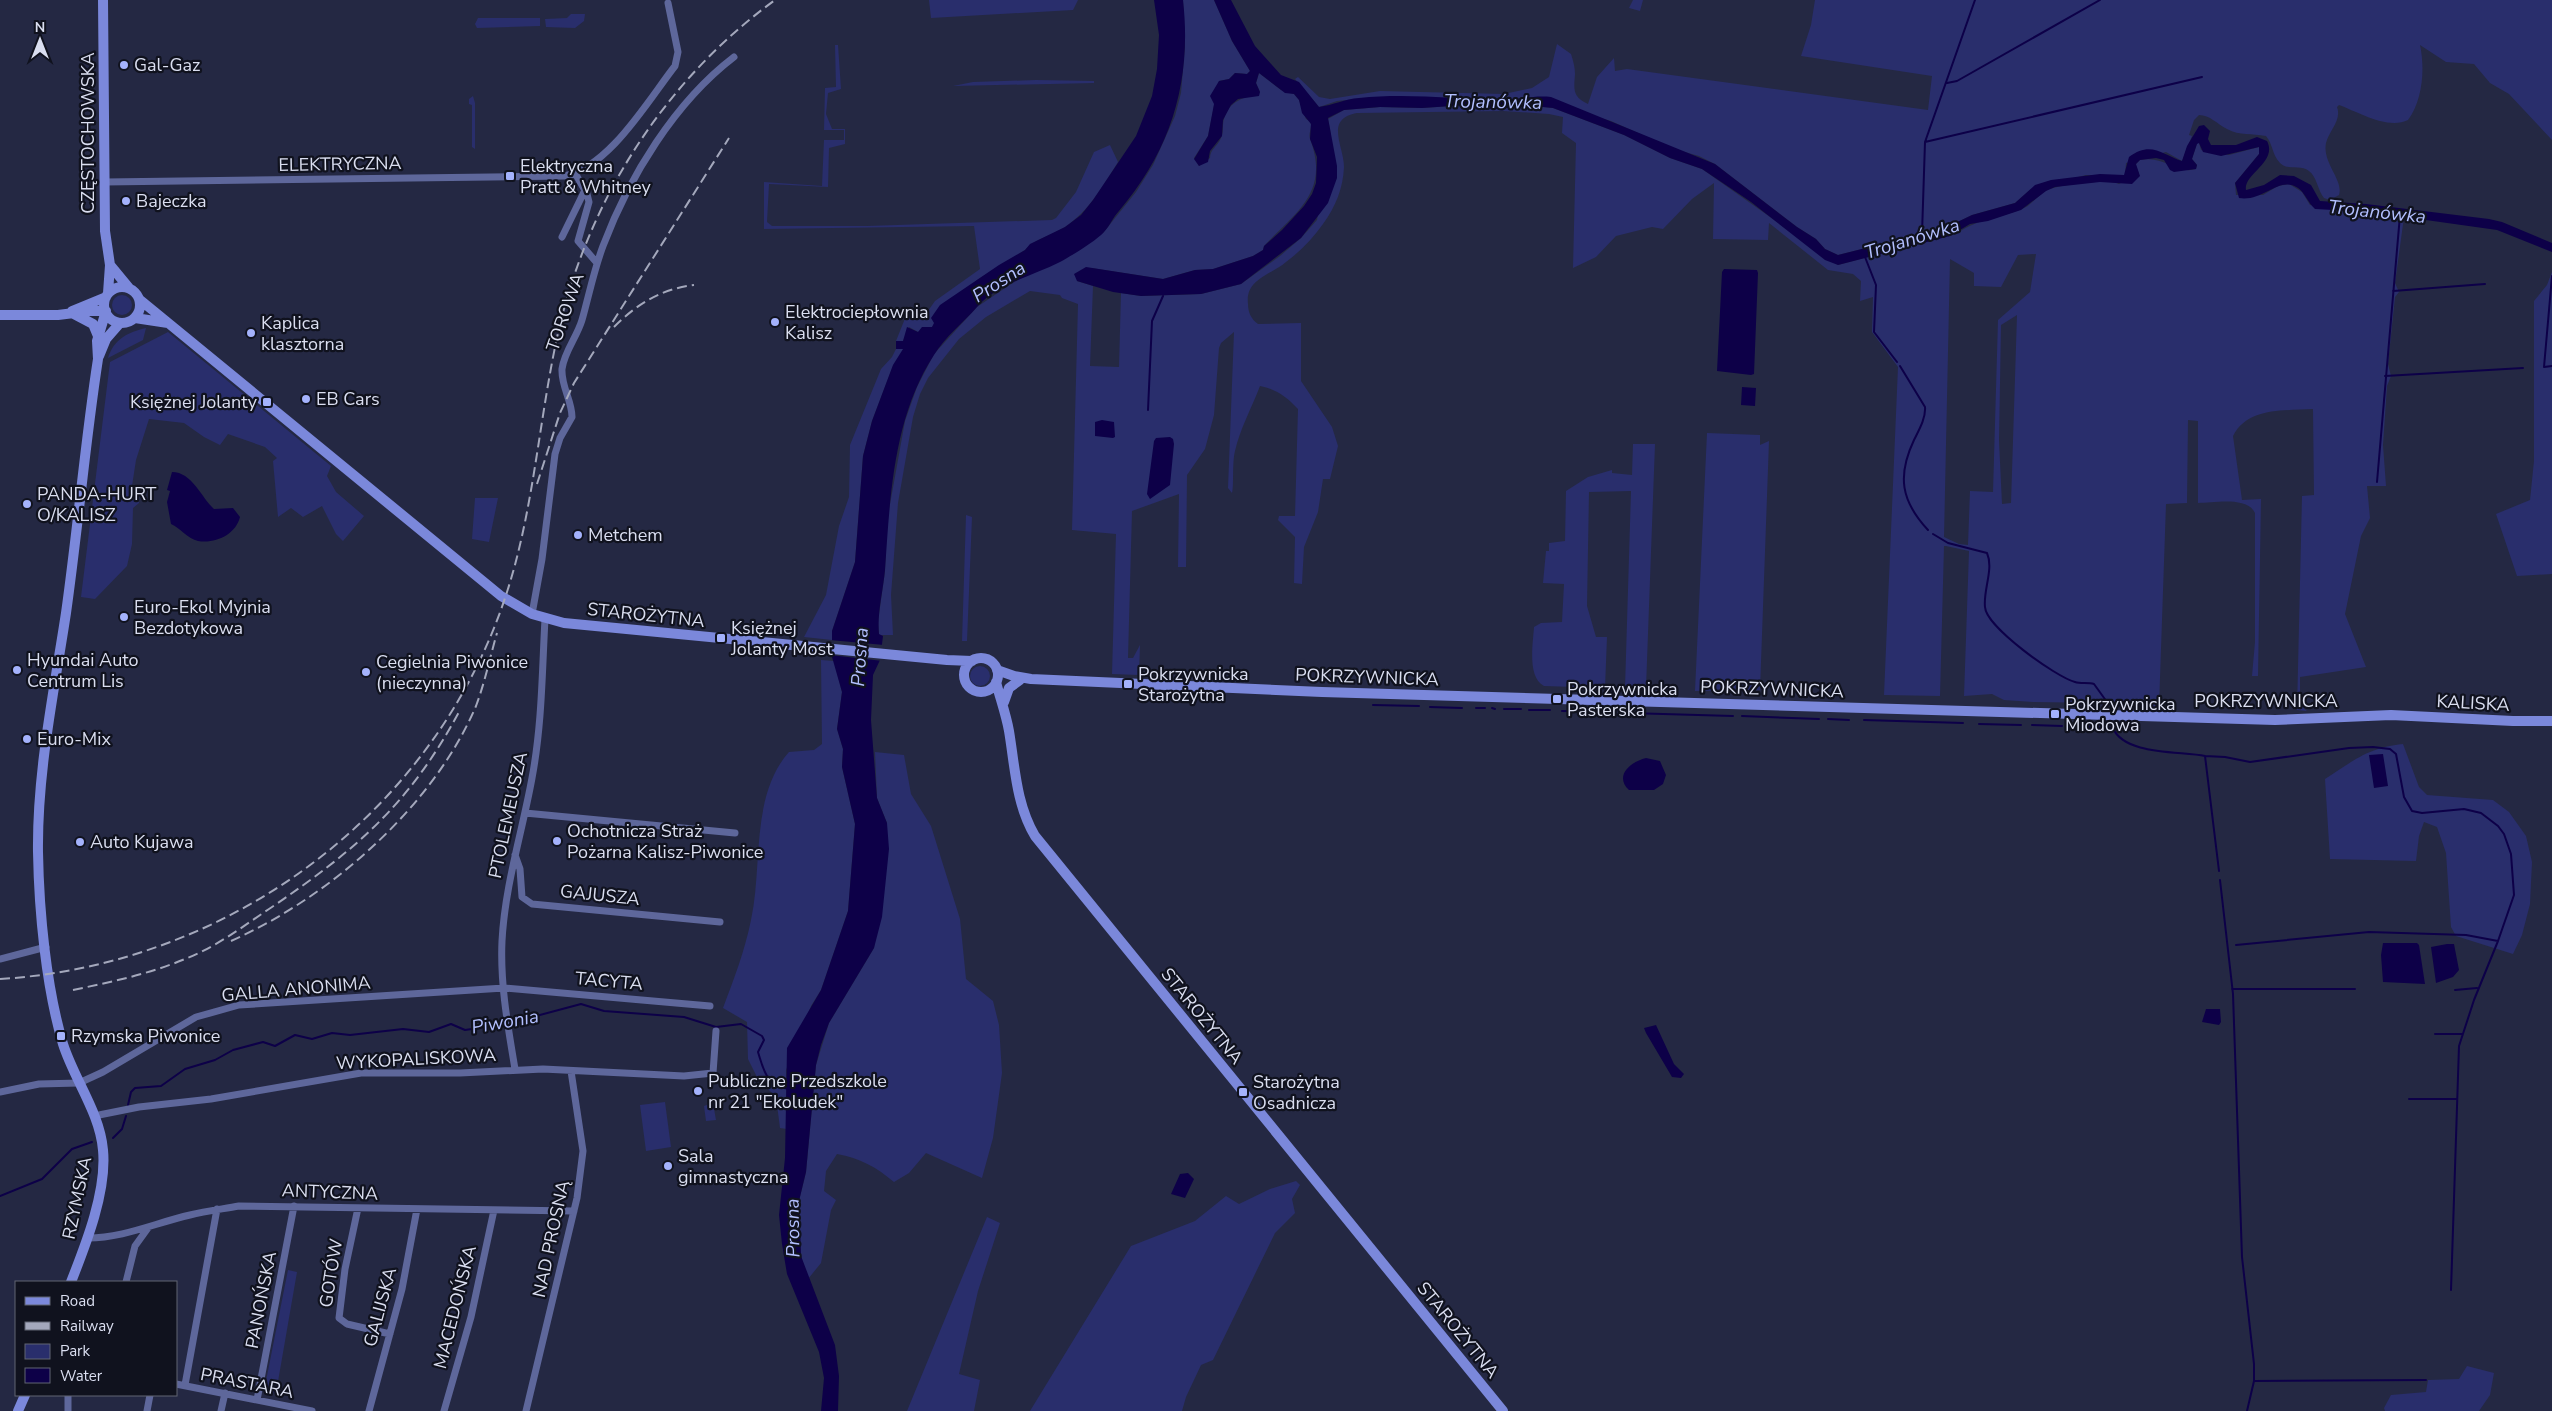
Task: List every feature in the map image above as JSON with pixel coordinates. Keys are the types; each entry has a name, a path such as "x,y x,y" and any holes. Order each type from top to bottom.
{"street":[{"name":"CZĘSTOCHOWSKA","path":"103,0 105,231 110,265 107,295"},
{"path":"598,263 578,241 589,202 586,190 575,173 590,165 617,141 675,66 678,52 668,3"},
{"name":"TOROWA","path":"532,614 542,559 555,454 560,438 572,418 562,369 580,327 598,263 613,222 660,138 681,109 734,57"},
{"name":"ELEKTRYCZNA","path":"105,182 556,176 575,173"},
{"path":"562,237 586,190"},
{"path":"110,265 139,299 501,596 532,614"},
{"path":"69,314 84,304 107,295 116,288 129,288"},
{"path":"0,959 46,947 38,850 40,796 98,359 98,336 106,312 107,295"},
{"path":"135,318 140,307 139,299"},
{"path":"106,312 111,319 120,322 128,322 135,318 154,319 171,325"},
{"path":"0,315 106,312"},
{"path":"69,314 93,324 98,336"},
{"path":"98,359 106,339 120,322"},
{"name":"STAROŻYTNA","path":"532,614 564,623 948,660"},
{"name":"PTOLEMEUSZA","path":"515,1070 504,988 502,940 506,901 525,813 541,708 545,619"},
{"path":"948,660 986,660 997,670 996,682 985,692"},
{"path":"948,660 956,665 964,675 970,689 985,692 1004,708"},
{"path":"964,675 972,661"},
{"name":"POKRZYWNICKA","path":"997,670 1031,679 1331,692 2246,719 2298,720 2392,715"},
{"name":"POKRZYWNICKA","path":"996,682 1031,679"},
{"path":"1004,708 1009,688 1020,680"},
{"name":"STAROŻYTNA","path":"996,682 1004,708 1020,799 1026,818 1035,836 1503,1411"},
{"name":"KALISKA","path":"2392,715 2552,721"},
{"path":"525,813 735,833"},
{"name":"GAJUSZA","path":"515,855 520,869 522,897 532,904 720,922"},
{"name":"RZYMSKA","path":"46,947 61,1036 94,1116 102,1140 104,1163 88,1238 71,1281"},
{"name":"TACYTA","path":"504,988 710,1006"},
{"name":"GALLA ANONIMA","path":"79,1083 103,1072 196,1018 228,1007 504,988"},
{"name":"WYKOPALISKOWA","path":"94,1116 139,1107 211,1099 361,1073 460,1073 515,1070 684,1076 713,1073 716,1031"},
{"name":"NAD PROSNĄ","path":"526,1411 574,1211 583,1151 571,1071"},
{"path":"0,1092 39,1084 79,1083"},
{"name":"ANTYCZNA","path":"88,1238 148,1228 189,1215 239,1206 574,1211"},
{"name":"PANOŃSKA","path":"257,1400 294,1206"},
{"name":"GOTÓW","path":"358,1208 345,1269 339,1318 347,1324 390,1334"},
{"path":"185,1385 217,1209"},
{"name":"GALIJSKA","path":"369,1411 402,1289 417,1209"},
{"name":"MACEDOŃSKA","path":"444,1411 471,1317 494,1210"},
{"path":"126,1281 136,1246 148,1228"},
{"name":"PRASTARA","path":"178,1384 312,1411"},
{"path":"221,1411 225,1393"},
{"path":"18,1411 25,1396"},
{"path":"68,1396 68,1411"},
{"path":"146,1411 150,1396"}],"green space":[{"path":"929,0 1078,0 1073,10 931,18"},
{"path":"1183,0 1214,0 1232,41 1250,71 1247,74 1235,73 1229,79 1219,81 1208,136 1194,158 1199,166 1210,158 1211,152 1220,141 1224,119 1230,108 1243,98 1260,92 1256,83 1259,73 1281,90 1294,94 1299,100 1306,119 1310,121 1310,137 1315,157 1316,173 1313,187 1298,211 1264,246 1263,250 1253,256 1213,269 1195,270 1163,279 1091,268 1077,281 1093,286 1090,366 1119,367 1121,293 1141,296 1201,294 1241,284 1280,256 1301,238 1317,220 1331,135 1328,119 1344,110 1380,107 1422,108 1466,105 1493,109 1533,106 1553,108 1624,135 1670,158 1702,169 1838,265 1958,233 1974,224 2026,207 2044,192 2053,188 2094,182 2113,182 2119,184 2139,173 2136,169 2136,164 2140,160 2157,160 2183,169 2196,169 2197,165 2192,159 2197,143 2199,143 2201,150 2229,155 2259,147 2259,154 2235,183 2236,195 2263,195 2278,186 2289,184 2302,192 2310,205 2404,217 2395,283 2399,292 2395,297 2388,364 2391,376 2387,386 2383,445 2386,486 2367,486 2370,518 2361,536 2345,614 2366,667 2300,677 2300,705 2307,711 2297,710 2302,496 2314,495 2313,409 2290,410 2257,415 2240,427 2233,436 2242,500 2261,499 2258,676 2252,676 2255,642 2255,513 2245,504 2238,502 2198,503 2198,421 2188,420 2187,503 2166,504 2159,707 2104,703 2004,700 1992,694 1964,696 1969,551 1946,546 1944,546 1940,696 1884,695 1898,367 1872,332 1873,297 1860,301 1861,281 1853,274 1828,270 1769,223 1768,240 1713,239 1714,183 1692,199 1663,229 1652,227 1616,236 1596,257 1573,268 1576,143 1562,133 1563,117 1549,114 1503,111 1357,113 1347,116 1338,127 1344,167 1340,190 1332,210 1302,249 1280,267 1260,278 1248,296 1249,310 1252,318 1258,324 1301,323 1301,381 1332,427 1338,446 1330,479 1323,479 1318,512 1304,547 1302,584 1294,583 1295,537 1278,520 1279,516 1295,516 1298,409 1276,391 1260,386 1237,443 1232,493 1228,488 1234,332 1221,343 1219,348 1214,415 1205,449 1187,475 1186,567 1178,567 1179,494 1132,511 1128,658 1133,658 1140,645 1139,675 1112,674 1116,534 1072,530 1078,304 1062,298 1060,295 1030,291 986,317 959,339 928,378 920,394 913,417 898,503 891,595 893,635 879,635 878,622 885,571 887,521 905,421 917,387 934,354 977,307 1011,284 1103,233 1136,192 1153,165 1175,116 1181,93 1185,46","holes":["2036,254 2030,292 1998,320 1993,492 1970,491 1968,545 1959,544 1944,537 1950,259 1974,273 1974,286 2001,287 2018,255","2017,315 2011,503 2002,504 1999,441 2001,325"]},
{"path":"1633,0 1643,0 1640,11 1629,8"},
{"path":"1815,0 2552,0 2552,140 2509,94 2490,83 2474,64 2446,62 2420,45 2422,54 2422,84 2417,103 2408,120 2400,123 2391,123 2373,119 2339,105 2337,107 2338,116 2326,143 2326,150 2340,189 2339,195 2330,200 2324,198 2309,171 2302,168 2287,167 2280,163 2275,157 2266,136 2241,134 2223,127 2210,118 2199,115 2194,120 2189,135 2192,136 2182,161 2166,152 2126,163 2125,175 2086,175 2031,189 2015,203 1972,215 1945,228 1838,255 1825,249 1816,239 1797,227 1715,164 1699,156 1674,149 1611,121 1527,97 1508,100 1378,97 1337,101 1319,107 1295,79 1298,77 1319,97 1330,99 1380,91 1504,94 1532,88 1549,77 1557,44 1571,54 1575,69 1575,92 1579,98 1588,104 1597,77 1614,58 1615,71 1627,69 1928,110 1932,76 1801,56 1811,25"},
{"path":"571,14 585,14 584,21 575,28 546,27 545,19 567,18"},
{"path":"478,18 540,18 540,26 477,28 475,24"},
{"path":"835,45 838,45 841,89 828,93 826,114 832,129 845,129 845,144 829,148 828,187 769,184 767,222 772,226 867,226 1052,220 1056,218 1076,192 1094,152 1110,145 1118,162 1095,198 1074,221 1033,243 977,280 932,327 918,332 909,327 903,341 896,341 906,316 923,318 935,301 980,269 974,226 764,229 764,182 822,186 824,140 844,140 844,130 824,130 825,88 836,87"},
{"path":"1094,81 1094,83 953,86 973,82"},
{"path":"473,96 475,103 475,149 472,147 472,105 469,104 469,99"},
{"path":"2552,272 2552,574 2517,576 2496,514 2530,500 2534,461 2534,301 2547,285"},
{"path":"122,295 129,298 132,305 129,312 122,315 115,312 112,305 115,298"},
{"path":"146,328 143,340 108,358 114,346 122,337"},
{"path":"168,332 331,466 327,476 336,492 364,516 343,541 336,534 322,506 303,517 291,508 278,517 273,461 277,458 265,447 228,434 220,445 204,437 184,423 149,419 136,460 132,486 140,487 139,503 133,508 132,544 127,566 95,599 81,597 110,362"},
{"path":"896,349 904,349 893,366 872,421 863,456 855,562 832,631 832,640 804,637 826,595 839,526 849,497 850,445 881,369 892,357"},
{"path":"1707,433 1760,435 1760,445 1769,441 1760,690 1695,691"},
{"path":"1633,444 1655,444 1646,688 1625,688 1631,491 1589,492 1587,606 1596,637 1607,637 1605,688 1544,686 1539,682 1533,668 1534,627 1541,623 1562,622 1564,584 1543,583 1546,551 1549,551 1549,543 1565,541 1566,491 1588,477 1612,470 1612,473 1632,475"},
{"path":"475,498 498,498 489,542 472,539"},
{"path":"966,515 972,517 967,641 962,641"},
{"path":"821,660 834,661 842,692 837,729 843,749 842,767 855,824 848,911 821,990 811,1006 786,1070 787,1129 780,1128 776,1097 758,1079 748,1059 747,1022 723,1008 749,931 760,832 768,789 777,770 789,752 814,750 822,744"},
{"path":"980,666 987,669 990,676 987,683 980,686 973,683 970,676 973,669"},
{"path":"2403,744 2419,787 2427,795 2493,800 2509,812 2526,836 2532,862 2530,904 2522,935 2513,954 2456,936 2451,927 2446,853 2437,827 2424,822 2419,836 2416,861 2330,859 2325,779 2370,752 2380,748"},
{"path":"875,752 904,755 911,794 931,826 960,919 966,979 993,1001 999,1025 1002,1073 993,1138 982,1178 926,1153 909,1173 894,1182 867,1164 837,1154 826,1171 824,1191 836,1200 831,1210 821,1263 808,1279 801,1256 799,1201 806,1172 816,1065 829,1023 874,948 887,823 877,798"},
{"path":"665,1102 671,1147 646,1151 640,1105"},
{"path":"713,1103 716,1120 706,1121 704,1106"},
{"path":"1296,1181 1300,1185 1292,1199 1295,1213 1275,1233 1213,1360 1201,1365 1186,1397 1182,1411 1030,1411 1131,1246 1195,1221 1226,1196 1239,1204 1270,1189"},
{"path":"987,1217 1000,1223 978,1291 959,1374 980,1380 974,1411 907,1411"},
{"path":"288,1270 297,1272 276,1393 264,1391"},
{"path":"2467,1366 2494,1373 2490,1395 2479,1411 2385,1411 2384,1408 2391,1395 2426,1392 2428,1380 2459,1379"}],"water":[{"name":"Prosna","path":"1154,0 1183,0 1185,29 1181,86 1165,138 1153,163 1100,236 1060,262 995,292 985,299 949,336 938,348 920,379 902,432 892,487 879,618 879,634 883,636 880,660 873,675 871,720 877,798 887,823 889,849 882,917 874,948 829,1023 821,1045 816,1065 806,1172 799,1201 801,1256 835,1345 839,1376 838,1411 821,1411 824,1378 819,1352 787,1274 779,1215 785,1158 787,1048 821,990 848,911 855,824 842,767 843,749 837,729 842,692 832,657 832,631 855,562 863,456 872,421 893,365 903,349 896,349 896,341 903,341 907,327 918,332 922,327 932,327 934,323 931,318 940,305 999,265 1025,250 1030,244 1065,227 1081,215 1136,136 1152,96 1157,69 1159,35"},
{"name":"Trojanówka","path":"1214,0 1231,0 1255,46 1281,75 1299,82 1319,107 1354,99 1377,97 1413,96 1501,100 1551,97 1715,164 1797,227 1816,239 1825,249 1838,255 1945,228 1972,215 2015,203 2035,185 2051,180 2100,174 2124,175 2129,157 2144,150 2157,150 2182,161 2187,146 2199,126 2204,125 2210,131 2208,139 2211,145 2236,145 2257,137 2267,141 2268,155 2246,184 2246,190 2264,185 2280,175 2294,176 2311,185 2320,201 2366,204 2489,219 2502,222 2552,243 2552,252 2497,230 2369,212 2315,209 2298,188 2291,185 2284,185 2248,198 2239,198 2235,183 2259,154 2259,147 2221,156 2203,152 2199,143 2192,159 2197,165 2196,169 2174,172 2170,170 2164,160 2156,158 2140,160 2136,164 2140,176 2132,184 2100,182 2055,187 2046,191 2021,210 1988,221 1970,224 1950,236 1838,265 1825,260 1751,202 1702,169 1670,158 1624,135 1553,108 1533,106 1493,109 1466,105 1422,108 1380,107 1344,110 1328,118 1337,166 1337,178 1328,203 1301,238 1241,284 1201,294 1141,296 1113,292 1077,281 1074,274 1086,267 1163,279 1195,270 1213,269 1253,256 1263,250 1264,246 1304,206 1312,194 1316,183 1317,157 1310,139 1311,124 1302,113 1299,100 1294,94 1285,93 1259,73 1256,83 1260,92 1259,96 1238,99 1231,105 1223,120 1222,136 1210,151 1208,162 1199,166 1194,159 1208,136 1214,104 1210,96 1219,81 1229,79 1235,73 1247,74 1250,71 1232,41"},
{"path":"1724,269 1757,270 1758,273 1754,374 1751,375 1717,371 1722,272"},
{"path":"1742,387 1756,388 1755,406 1741,405"},
{"path":"1102,420 1114,422 1115,437 1095,436 1095,422"},
{"path":"1170,437 1173,439 1174,444 1170,485 1150,499 1147,494 1154,441 1156,438"},
{"path":"172,472 179,473 191,481 214,509 233,508 240,517 230,533 212,541 198,541 171,524 167,502 170,491 167,490"},
{"path":"2383,754 2388,786 2374,788 2369,755"},
{"path":"1646,758 1660,761 1666,775 1663,784 1654,790 1629,790 1623,780 1626,770 1634,763"},
{"path":"2383,943 2417,943 2419,945 2425,984 2383,982 2381,955"},
{"path":"2454,944 2459,970 2453,977 2436,983 2431,947"},
{"path":"2206,1009 2220,1009 2221,1022 2219,1025 2202,1022"},
{"path":"1656,1025 1674,1064 1684,1074 1681,1078 1672,1077 1646,1033 1644,1028"},
{"path":"1188,1173 1194,1179 1185,1198 1171,1194 1180,1174"}],"pier":[{"path":"830,640 884,645 883,661 830,655"}],"waterway":[{"name":"Trojanówka","path":"1922,234 1925,142 1975,0"},
{"path":"1947,83 1957,81 2100,0"},
{"path":"1925,142 2202,77"},
{"name":"Trojanówka","path":"2377,482 2400,215"},
{"name":"Trojanówka","path":"1865,257 1876,285 1874,332 1897,362"},
{"path":"2552,276 2544,367 2552,366"},
{"path":"2393,291 2485,284"},
{"path":"1148,410 1152,321 1163,296"},
{"path":"1900,366 1925,407 1923,420 1905,465 1904,488 1912,509 1928,530"},
{"path":"2385,376 2523,368"},
{"path":"1933,534 1948,543 1987,553 1989,573 1985,594 1985,607 1988,616 2009,638 2038,661 2075,682 2094,684 2107,702"},
{"path":"1373,705 1419,706"},
{"path":"1430,707 1462,708"},
{"path":"1476,708 1485,708"},
{"path":"1504,709 1521,709"},
{"path":"1529,710 1550,710"},
{"path":"1562,711 1615,712"},
{"path":"1628,713 1733,716"},
{"path":"1742,716 1819,719"},
{"path":"1828,719 1849,720"},
{"path":"1864,720 1963,723"},
{"path":"1979,724 2021,725"},
{"path":"2032,725 2062,726"},
{"path":"2080,727 2113,728 2119,737 2128,743 2140,747 2205,756 2219,871"},
{"path":"2205,756 2225,757 2250,762 2349,748 2373,747 2390,749 2396,754 2404,797 2412,811 2422,813 2464,809 2481,813 2498,826 2504,834 2511,854 2514,895 2474,1000 2459,1046 2451,1290"},
{"path":"2220,880 2233,994 2242,1257 2254,1364 2254,1381 2247,1411"},
{"path":"2236,945 2369,932 2466,935 2498,941"},
{"path":"2455,990 2477,988"},
{"path":"2232,989 2355,989"},
{"name":"Piwonia","path":"510,1023 581,1004 604,1011 684,1017 716,1027 741,1024 762,1036 764,1040 758,1052 767,1076 776,1085 790,1089"},
{"name":"Piwonia","path":"128,1105 131,1092 135,1088 161,1086 185,1069 215,1060 233,1050 263,1042 275,1046 295,1035 312,1039 332,1033 350,1035 403,1029 429,1032 451,1024 465,1030 505,1024"},
{"path":"2435,1034 2462,1034"},
{"path":"2409,1099 2457,1099"},
{"name":"Piwonia","path":"113,1138 122,1129 126,1116"},
{"name":"Piwonia","path":"0,1196 42,1179 72,1149 92,1142"},
{"path":"2254,1381 2426,1380"}],"railway":[{"path":"0,979 85,967 166,944 242,909 313,863 376,808 430,744 474,672 507,592 524,528 558,333 571,284 589,236 611,190 636,147 666,105 699,67 735,32 775,0"},
{"path":"537,484 560,413 574,383 729,138"},
{"path":"614,327 632,311 650,299 671,290 694,285"},
{"path":"231,941 305,900 341,874 406,813 433,779 457,743 476,706 497,633"},
{"path":"73,990 144,973 196,954 228,936 300,887 354,845 401,799 441,743 460,710"}],"place":[{"name":"Gal-Gaz","path":"124,65"},
{"name":"Elektryczna Pratt & Whitney","path":"510,176"},
{"name":"Bajeczka","path":"126,201"},
{"name":"Elektrociepłownia Kalisz","path":"775,322"},
{"name":"Kaplica klasztorna","path":"251,333"},
{"name":"EB Cars","path":"306,399"},
{"name":"Księżnej Jolanty","path":"267,402"},
{"name":"PANDA-HURT O/KALISZ","path":"27,504"},
{"name":"Metchem","path":"578,535"},
{"name":"Euro-Ekol Myjnia Bezdotykowa","path":"124,617"},
{"name":"Księżnej Jolanty Most","path":"721,638"},
{"name":"Hyundai Auto Centrum Lis","path":"17,670"},
{"name":"Cegielnia Piwonice (nieczynna)","path":"366,672"},
{"name":"Pokrzywnicka Starożytna","path":"1128,684"},
{"name":"Pokrzywnicka Pasterska","path":"1557,699"},
{"name":"Pokrzywnicka Miodowa","path":"2055,714"},
{"name":"Euro-Mix","path":"27,739"},
{"name":"Ochotnicza Straż Pożarna Kalisz-Piwonice","path":"557,841"},
{"name":"Auto Kujawa","path":"80,842"},
{"name":"Rzymska Piwonice","path":"61,1036"},
{"name":"Publiczne Przedszkole nr 21 \"Ekoludek\"","path":"698,1091"},
{"name":"Starożytna Osadnicza","path":"1243,1092"},
{"name":"Sala gimnastyczna","path":"668,1166"}]}
